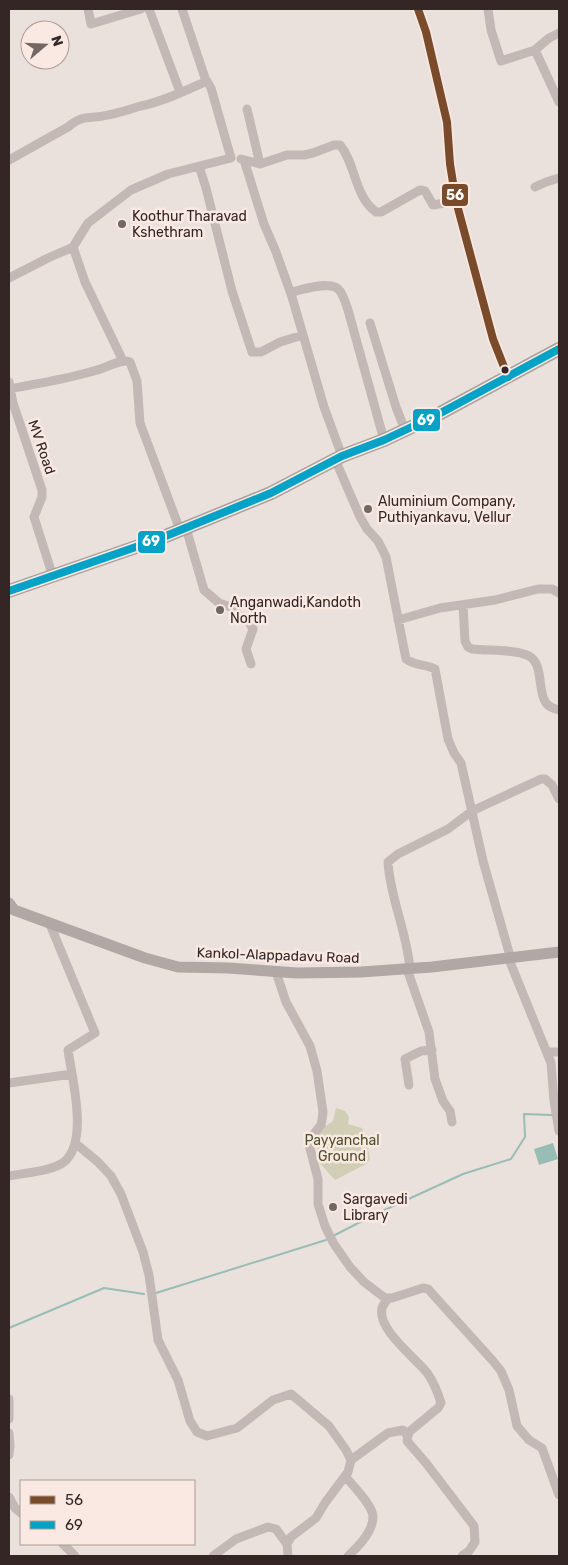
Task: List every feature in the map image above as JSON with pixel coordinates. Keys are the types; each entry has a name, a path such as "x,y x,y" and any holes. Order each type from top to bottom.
{"highway":[{"path":"9,591 156,540 271,493 339,457 384,440 435,416 559,349"}],"main road":[{"name":"Kankol-Alappadavu Road","path":"9,903 14,910 163,964 178,967 228,968 276,972 361,972 409,969 559,952"}],"street":[{"path":"88,9 91,24 142,9"},
{"path":"149,9 180,92"},
{"path":"182,9 207,82 211,88 231,158"},
{"path":"418,9 426,32 447,122 450,164 456,201 493,339 508,377"},
{"path":"488,9 491,30 501,61 535,50 549,38 559,33"},
{"path":"535,50 559,102"},
{"path":"9,160 68,127 76,120 85,117 108,116 143,106 207,82"},
{"path":"247,109 260,164"},
{"path":"9,278 73,247 88,223 131,190 168,174 231,158 260,164 287,155 304,155 334,145 340,145 358,188 376,212 381,212 420,190 425,191 433,205 456,201"},
{"path":"244,160 264,224 276,252 304,335 339,457 360,517 367,529 378,541 386,558 406,659 410,662 430,666 435,669 448,739 461,763 486,872 509,957 551,1063 559,1131"},
{"path":"199,166 232,291 252,352 261,352 280,342 304,335"},
{"path":"535,187 559,178"},
{"path":"73,247 85,282 123,361"},
{"path":"290,292 324,286 334,286 340,290 348,310 384,440"},
{"path":"370,323 405,430"},
{"path":"9,386 69,379 123,361 130,362 138,381 140,423 183,529 204,590 219,603 234,608 239,617 248,620 253,629 246,649 251,664"},
{"name":"MV Road","path":"9,386 29,455 42,490 42,497 34,517 53,577"},
{"path":"398,620 440,608 495,600 538,589 548,588 559,594"},
{"path":"463,605 468,647 529,656 534,660 537,667 547,704 559,710"},
{"path":"452,1122 450,1111 443,1101 435,1078 429,1032 409,969 403,930 388,874 388,862 398,854 448,829 472,811 541,779 546,778 559,799"},
{"path":"9,1176 55,1167 65,1161 75,1143 79,1125 68,1050 95,1033 49,922"},
{"path":"276,972 286,1002 310,1046 316,1071 322,1120 321,1125 308,1141 318,1179 318,1204 325,1226 334,1244 350,1267 378,1294 392,1298 423,1288 428,1289 493,1360 501,1371 509,1390 517,1426 529,1440 542,1448 559,1495"},
{"path":"409,1085 405,1059 421,1051 432,1050"},
{"path":"548,1052 559,1052"},
{"path":"9,1083 72,1074"},
{"path":"75,1143 112,1176 121,1194 135,1228 149,1275 158,1340 178,1380 190,1421 198,1432 207,1436 237,1428 273,1400 291,1394 328,1426 346,1450 350,1460 348,1472 325,1502 316,1518 291,1537 287,1544"},
{"path":"388,1298 382,1308 382,1317 393,1336 428,1375 441,1403 438,1408 409,1432 407,1441 426,1462 474,1526 475,1542 469,1551 462,1556"},
{"path":"9,1399 9,1419"},
{"path":"350,1460 394,1430 403,1430 408,1436"},
{"path":"9,1433 9,1455"},
{"path":"345,1476 368,1504 373,1517 368,1532 348,1556"},
{"path":"9,1497 15,1508 20,1512"},
{"path":"213,1556 236,1539 268,1527 276,1529 287,1544 288,1556"},
{"path":"64,1545 76,1556"}],"green space":[{"name":"Payyanchal Ground","path":"336,1108 345,1111 349,1117 348,1124 362,1128 370,1159 366,1164 335,1180 318,1161 317,1140 320,1130 333,1121"}],"water":[{"path":"553,1143 558,1159 539,1165 534,1149"}],"waterway":[{"path":"333,1236 463,1174 511,1159 525,1137 524,1114 552,1115"},
{"path":"156,1293 326,1240"},
{"path":"9,1328 104,1288 144,1294"}],"transit line":[{"name":"56","path":"418,9 426,32 447,122 450,164 456,201 493,339 508,377"},
{"name":"69","path":"9,591 156,540 271,493 342,456 384,440 435,416 559,349"}],"place":[{"name":"Koothur Tharavad Kshethram","path":"122,224"},
{"name":"Aluminium Company, Puthiyankavu, Vellur","path":"368,509"},
{"name":"Anganwadi,Kandoth North","path":"220,610"},
{"name":"Sargavedi Library","path":"333,1207"}]}
